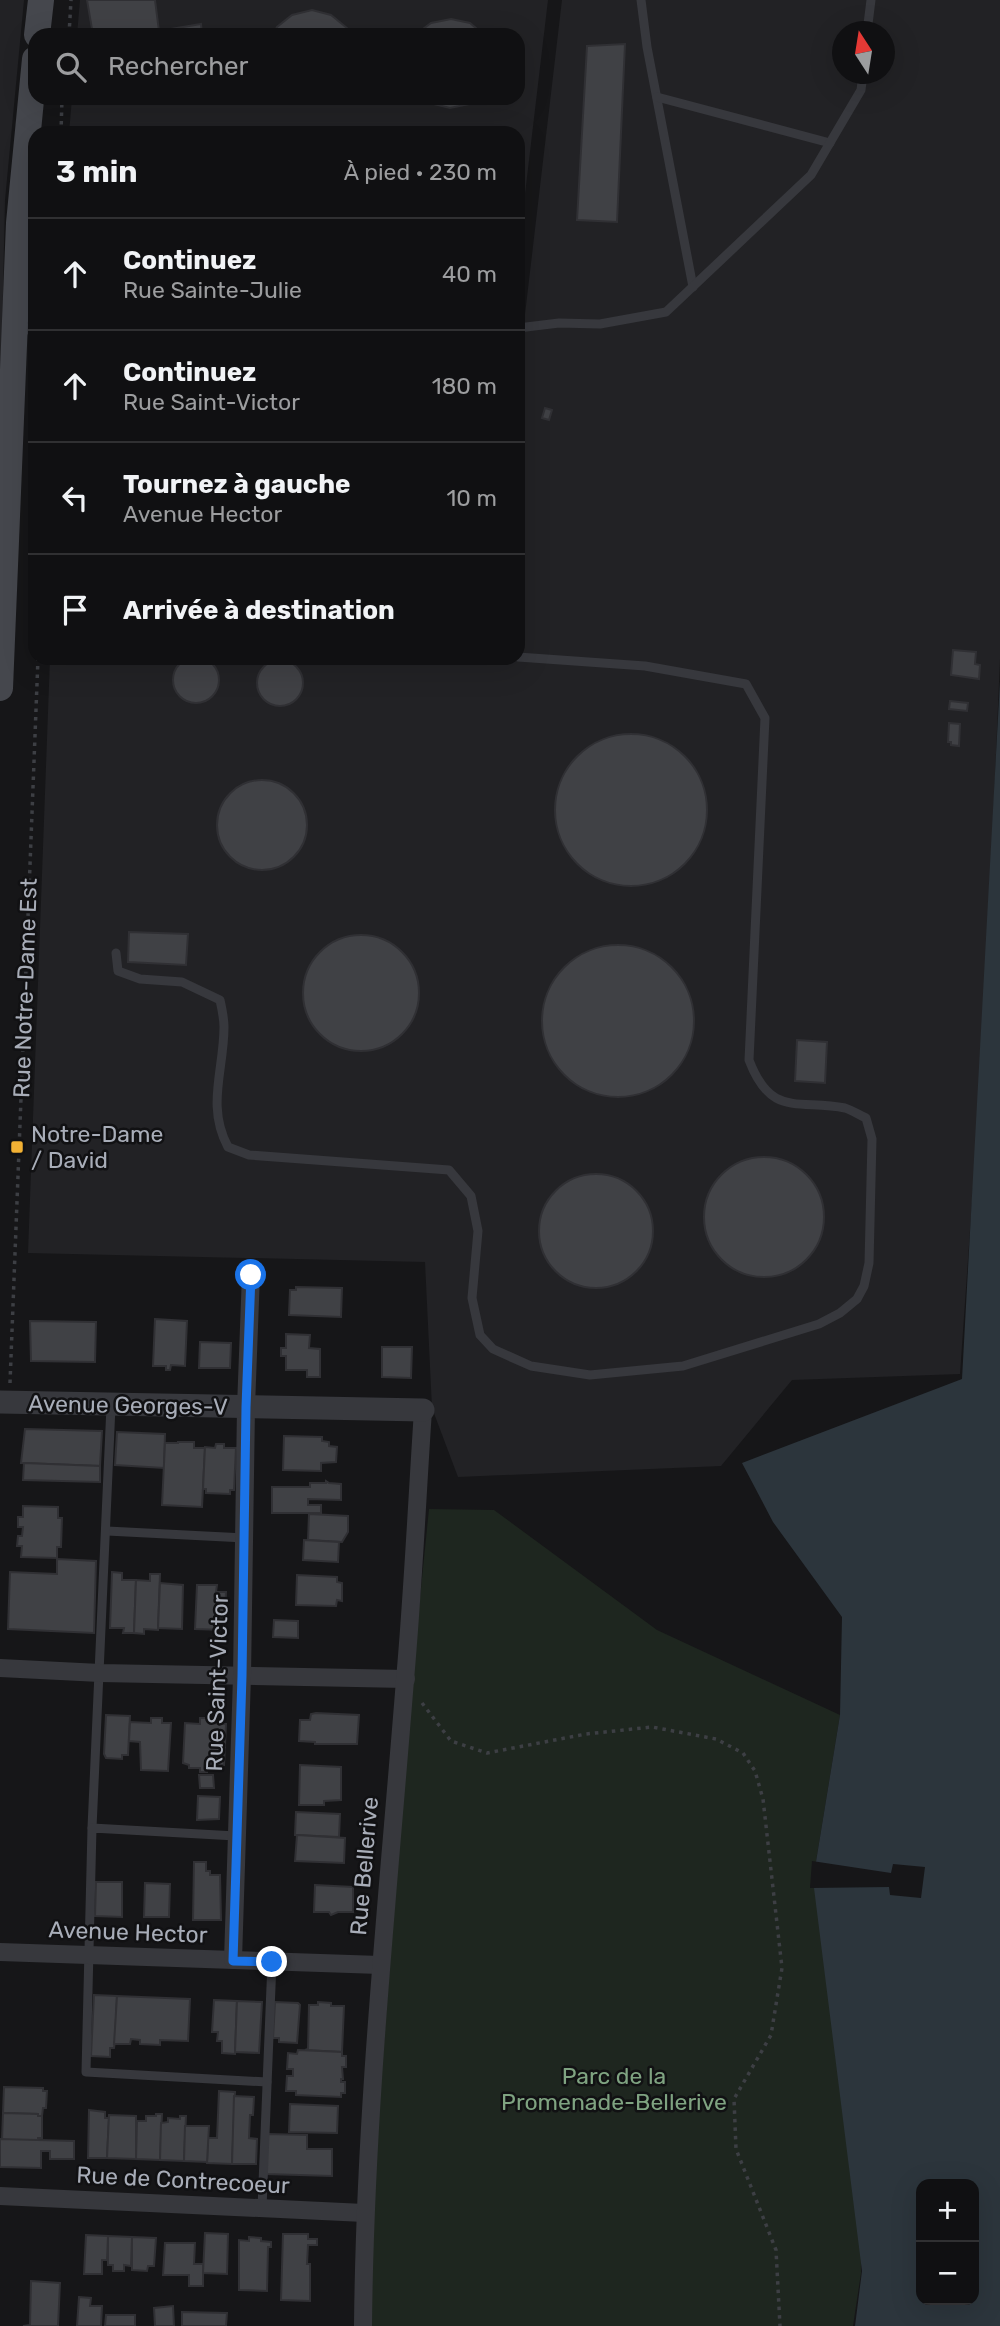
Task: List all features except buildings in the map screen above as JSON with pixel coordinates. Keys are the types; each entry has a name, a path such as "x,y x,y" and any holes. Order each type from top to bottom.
{"main road":[{"path":"38,28 41,0"},
{"path":"28,126 31,105"},
{"path":"0,688 7,339 28,131"},
{"path":"0,257 19,223"}],"street":[{"name":"Rue Saint-Victor","path":"233,1961 251,1275"},
{"name":"Avenue Georges-V","path":"4,1402 423,1410"},
{"name":"Rue Bellerive","path":"363,2326 364,2213 380,1965 406,1679 423,1410"},
{"path":"0,1668 100,1673 406,1679"},
{"name":"Avenue Hector","path":"0,1952 380,1965"},
{"name":"Rue de Contrecoeur","path":"0,2196 364,2213"}],"lane":[{"path":"641,0 693,287"},
{"path":"868,21 871,0"},
{"path":"525,327 559,323 600,324 666,312 811,175 861,90 862,84"},
{"path":"657,97 830,142"},
{"path":"7,339 28,328"},
{"path":"116,953 118,971 140,979 182,982 220,1000 225,1026 217,1093 218,1129 228,1147 249,1155 449,1170 471,1196 478,1231 472,1298 480,1335 492,1349 531,1366 590,1375 636,1372 683,1366 819,1324 840,1313 857,1299 864,1286 869,1263 872,1139 866,1118 847,1108 795,1105 772,1097 754,1073 749,1060 765,718 746,684 645,666 525,657"},
{"path":"111,1405 92,1828 86,2071 267,2082"},
{"path":"107,1531 246,1538"},
{"path":"92,1828 236,1836"},
{"path":"262,2208 272,1962"}],"path":[{"path":"69,28 71,0"},
{"path":"61,126 62,105"},
{"name":"Rue Notre-Dame Est","path":"4,1402 38,665"},
{"path":"406,1679 451,1741 487,1753 586,1734 652,1727 716,1739 743,1753 755,1771 763,1799 782,1968 771,2035 734,2099 736,2149 776,2250 780,2326"}],"shaded area":[{"path":"0,0 24,0 5,200 0,434"},
{"path":"80,0 548,0 525,194 525,126 70,126 71,105 525,105 525,28 78,28"},
{"path":"562,0 1000,0 1000,659 985,1015 960,1374 792,1380 721,1466 458,1477 432,1408 425,1262 28,1253 50,665 525,665 525,314"},
{"path":"1000,681 1000,2326 855,2326 862,2271 813,1880 840,1715 842,1617 773,1522 742,1463 962,1379"}],"green space":[{"name":"Parc de la Promenade-Bellerive","path":"429,1509 494,1510 657,1630 840,1715 813,1880 860,2105 861,2273 853,2326 370,2326 371,2213 411,1687"}],"pier":[{"path":"812,1861 891,1873 893,1864 925,1867 921,1898 890,1895 889,1887 810,1888"}],"place":[{"name":"Notre-Dame / David","path":"17,1147"}],"route":[{"path":"251,1275 233,1961 272,1962"}]}
